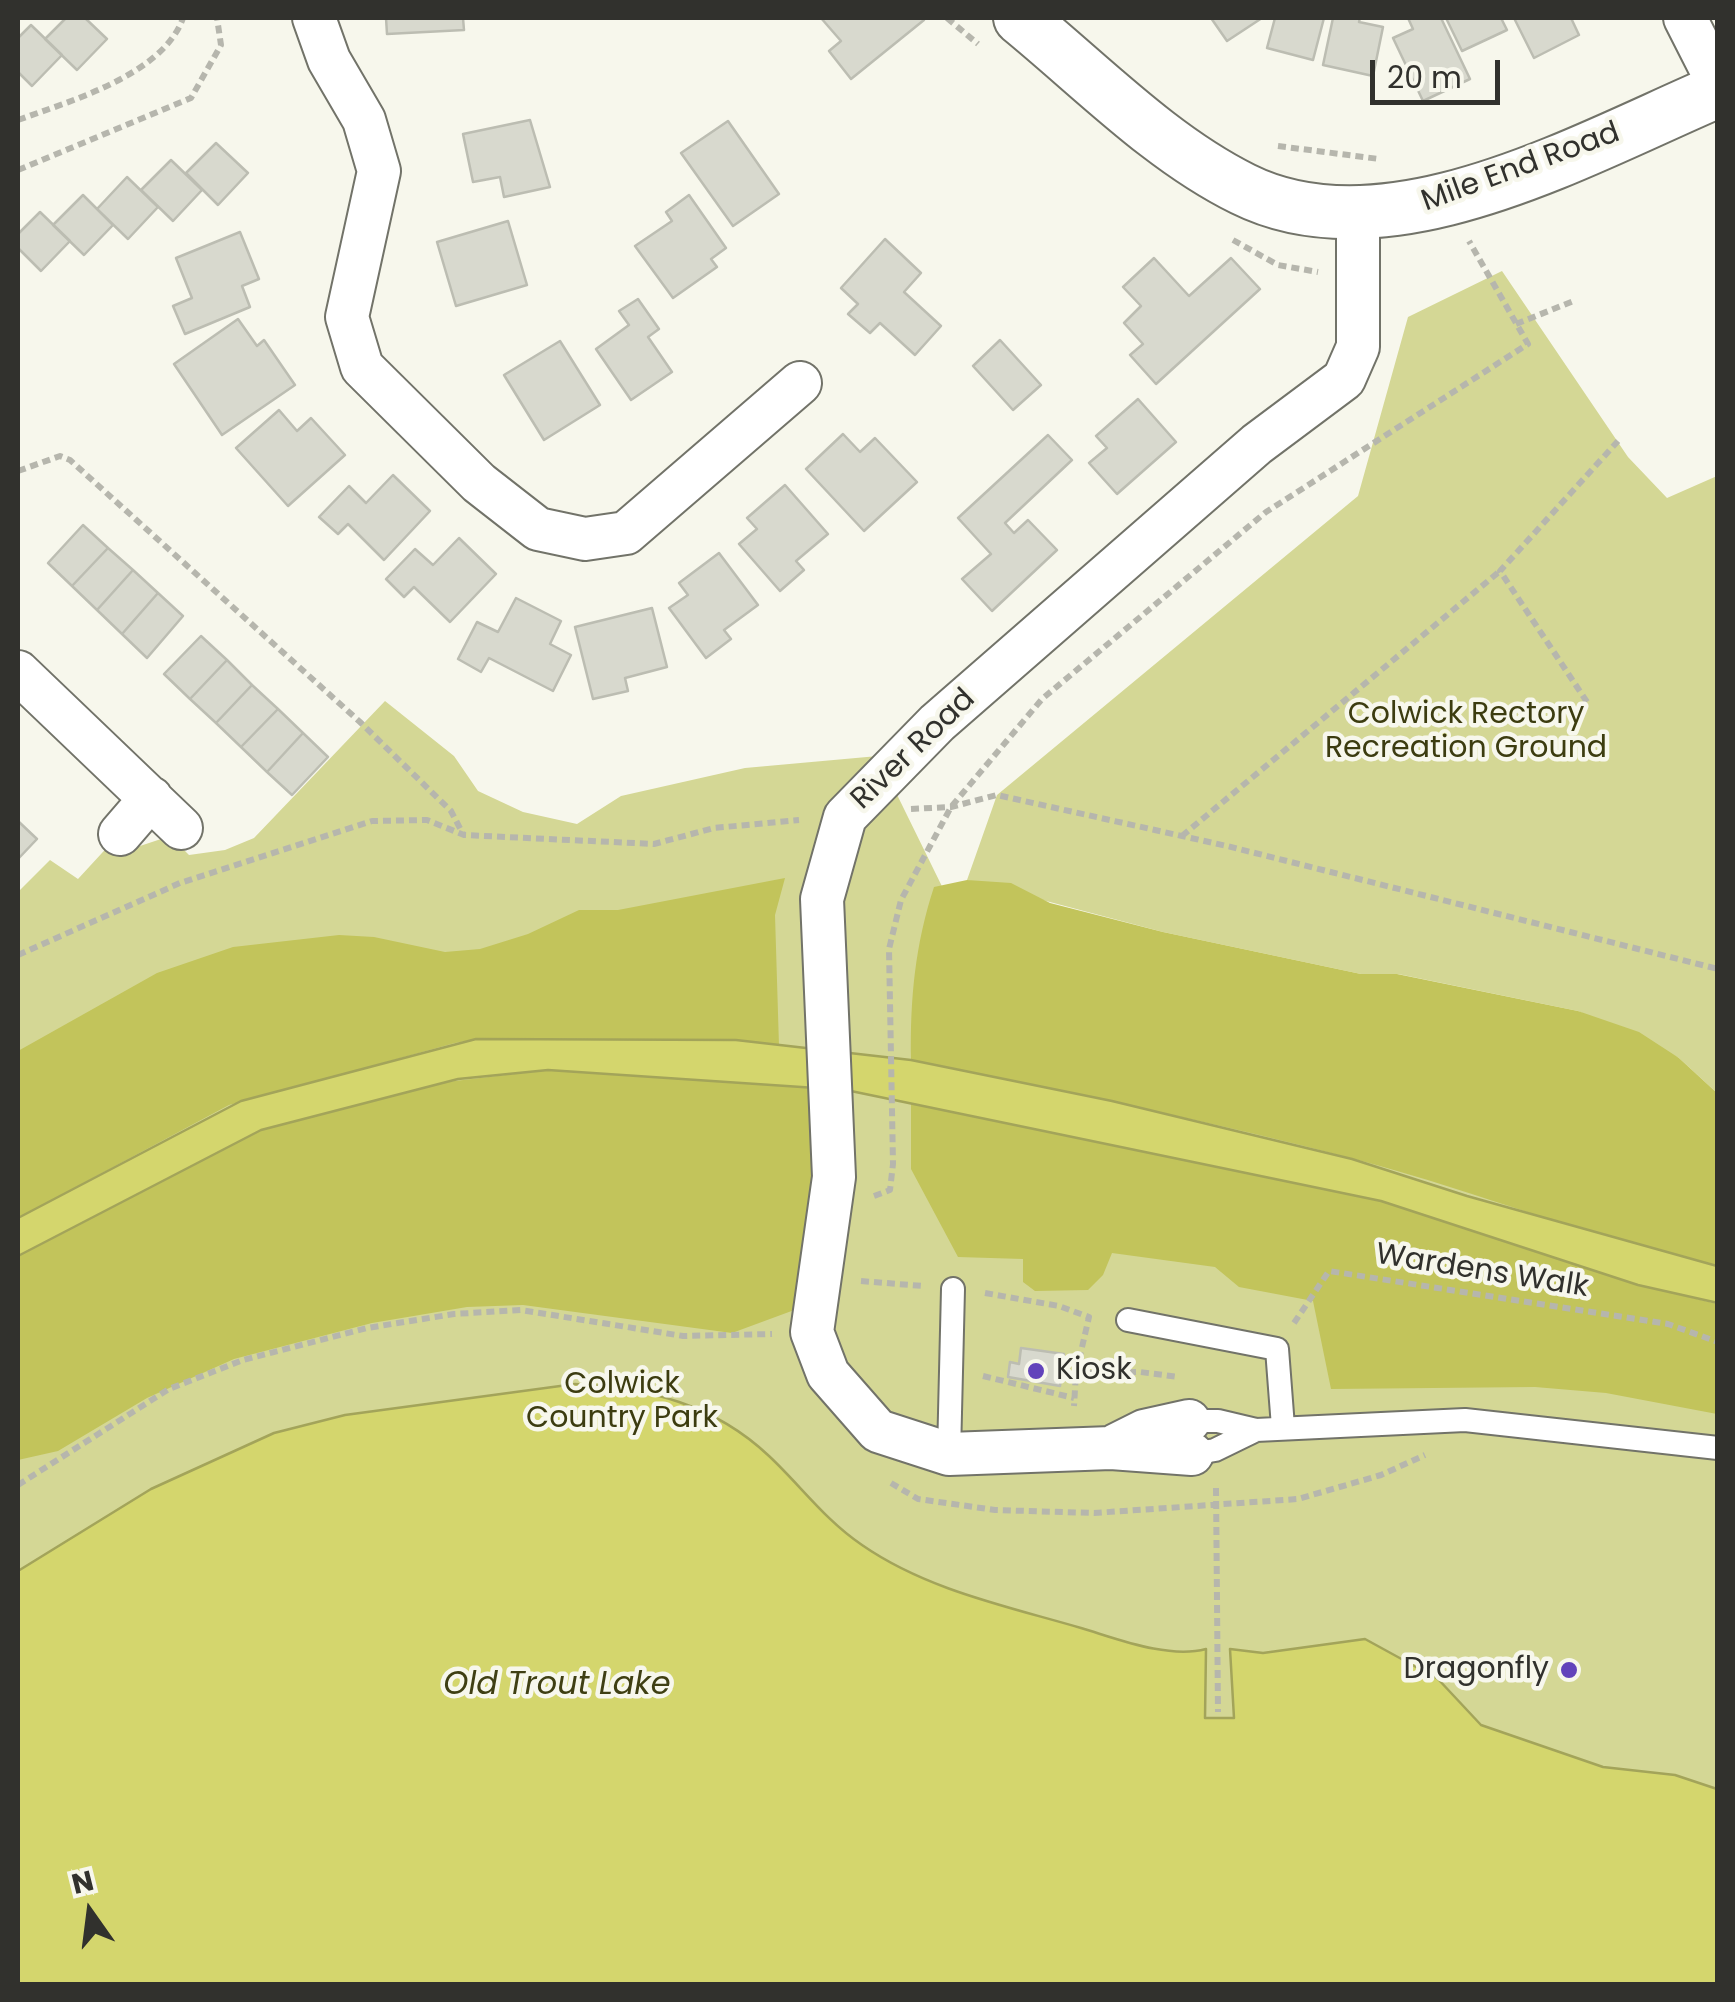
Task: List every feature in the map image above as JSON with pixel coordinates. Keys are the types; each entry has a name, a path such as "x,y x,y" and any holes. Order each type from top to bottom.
{"street":[{"path":"314,18 329,60 364,120 379,172 347,317 362,366 479,484 538,529 585,540 626,533 800,383"},
{"name":"Mile End Road","path":"1020,18 1183,152 1242,189 1294,209 1358,216 1446,200 1718,87"},
{"path":"1686,18 1718,87"},
{"name":"River Road","path":"812,1332 834,1178 822,899 845,817 938,724 1010,660 1257,444 1344,378 1358,348 1358,216"},
{"path":"18,672 181,828"},
{"path":"120,834 152,798"},
{"path":"812,1332 828,1374 878,1431 949,1454 1111,1448 1144,1430 1199,1441"}],"lane":[{"path":"949,1454 954,1288"},
{"path":"1128,1320 1276,1349 1283,1427"},
{"path":"1199,1441 1283,1427 1465,1420 1607,1432 1718,1448"},
{"path":"1199,1441 1218,1421 1256,1430"}],"path":[{"path":"18,120 102,88 162,52 183,18"},
{"path":"18,170 192,98 221,45 217,18"},
{"path":"1268,145 1326,156 1390,159"},
{"path":"893,1164 889,949 900,900 952,807 1042,699 1266,512 1528,344 1446,200"},
{"path":"1516,324 1576,300"},
{"path":"1182,836 1500,571 1618,441"},
{"path":"18,471 60,456 70,460 360,722 451,811 464,835"},
{"path":"1500,571 1587,702"},
{"path":"18,955 126,904 341,828 372,821 427,820 464,835 654,844 714,828 952,807 997,796 1182,836 1718,970"},
{"name":"Wardens Walk","path":"1276,1349 1329,1271 1668,1324 1718,1342"},
{"path":"18,1485 170,1389 243,1360 367,1328 454,1314 521,1310 684,1336 812,1332 854,1281 954,1288 1059,1306 1088,1317 1076,1374"},
{"path":"954,1372 996,1378 1074,1398"},
{"path":"1199,1441 1218,1712"}],"green space":[{"name":"Colwick Rectory Recreation Ground","path":"1502,271 1628,457 1667,498 1717,476 1717,1093 1679,1058 1578,1011 1398,974 1361,974 1163,932 967,880 997,795 1358,496 1408,317"},
{"name":"Colwick Country Park","path":"385,701 454,756 478,791 523,812 577,824 621,796 745,768 878,756 959,921 1717,1275 1717,1984 18,1984 18,892 50,860 78,879 113,841 125,851 170,836 189,855 225,850 254,838"}],"shaded area":[{"path":"785,878 775,915 779,1046 736,1040 482,1038 455,1043 229,1105 18,1218 18,1051 157,973 233,947 339,935 374,937 445,952 480,949 528,934 579,910 618,910"},
{"path":"967,880 1011,883 1050,903 1163,932 1361,974 1397,974 1578,1011 1639,1032 1679,1058 1717,1093 1717,1266 1627,1243 1306,1146 911,1060 915,972 934,887"},
{"path":"548,1070 813,1088 814,1207 797,1309 732,1333 523,1305 467,1307 372,1323 234,1359 147,1398 58,1451 18,1460 18,1256 261,1130 438,1083"},
{"path":"911,1104 1381,1201 1627,1282 1717,1304 1717,1414 1606,1393 1535,1387 1331,1389 1313,1301 1239,1287 1215,1267 1112,1253 1103,1275 1088,1290 1035,1291 1023,1282 1023,1259 958,1257 911,1169"}],"water":[{"path":"476,1039 736,1040 911,1060 1112,1101 1352,1159 1467,1196 1717,1266 1718,1303 1638,1285 1381,1201 846,1090 548,1070 458,1079 261,1130 18,1256 18,1218 241,1101"},
{"name":"Old Trout Lake","path":"575,1384 654,1395 726,1423 769,1456 849,1535 913,1574 996,1604 1143,1646 1176,1651 1206,1649 1205,1718 1234,1718 1230,1649 1263,1653 1365,1639 1438,1679 1481,1725 1603,1767 1675,1775 1717,1789 1717,1984 18,1984 18,1571 151,1489 274,1433 345,1415"}],"building":[{"path":"66,18 85,18 107,39 77,70 45,39"},
{"path":"386,18 463,18 464,30 387,34"},
{"path":"821,18 924,20 851,79 829,51 841,41"},
{"path":"1211,18 1262,18 1227,41"},
{"path":"1275,18 1324,18 1313,60 1267,48"},
{"path":"1333,18 1360,18 1359,22 1383,27 1373,76 1323,65"},
{"path":"1408,18 1441,18 1470,79 1423,101 1393,38 1413,29"},
{"path":"1446,18 1501,18 1507,30 1462,51"},
{"path":"1514,18 1571,18 1579,35 1534,58"},
{"path":"31,25 62,55 32,86 18,72 18,38"},
{"path":"530,120 550,187 504,197 500,177 473,182 463,134"},
{"path":"728,121 779,194 733,226 681,153"},
{"path":"216,143 248,173 218,205 186,173"},
{"path":"171,160 202,190 173,221 141,190"},
{"path":"127,177 158,207 128,239 97,209"},
{"path":"83,195 113,225 84,255 53,225"},
{"path":"689,195 726,248 711,259 717,267 673,298 635,246 672,221 666,212"},
{"path":"40,212 70,241 41,271 18,248 18,234"},
{"path":"508,221 527,285 456,306 437,242"},
{"path":"240,232 259,279 242,286 250,307 185,334 173,306 192,298 176,258"},
{"path":"885,239 921,273 904,292 941,326 915,355 880,323 870,333 848,314 858,304 841,288"},
{"path":"1154,258 1189,296 1231,258 1260,289 1156,384 1130,355 1143,344 1124,323 1141,306 1123,287"},
{"path":"638,299 659,329 648,337 672,372 631,400 596,349 629,325 619,311"},
{"path":"238,319 257,346 264,340 295,385 222,435 174,364"},
{"path":"1000,340 1041,385 1013,410 973,366"},
{"path":"560,341 600,405 544,440 504,375"},
{"path":"1138,399 1176,442 1117,494 1089,463 1107,448 1096,436"},
{"path":"279,410 297,431 311,418 345,455 288,506 236,448"},
{"path":"843,434 860,452 875,438 917,482 864,531 806,469"},
{"path":"1048,435 1072,460 1005,523 1014,533 1028,520 1057,550 992,611 962,579 991,554 958,518"},
{"path":"393,475 430,511 384,560 348,524 338,534 319,517 349,486 366,503"},
{"path":"785,485 828,534 796,561 804,570 780,591 739,544 757,529 747,518"},
{"path":"83,525 108,548 72,586 48,563"},
{"path":"459,538 496,574 450,622 414,587 404,597 386,579 415,549 433,565"},
{"path":"108,548 133,570 97,610 72,586"},
{"path":"719,553 758,605 724,630 731,639 706,658 669,608 688,595 679,583"},
{"path":"133,570 158,593 122,634 97,610"},
{"path":"158,593 183,616 147,658 122,634"},
{"path":"516,598 561,621 550,644 571,655 553,691 489,658 481,672 458,659 477,622 498,632"},
{"path":"652,608 667,667 625,678 628,691 593,699 575,627"},
{"path":"201,636 227,660 190,699 164,674"},
{"path":"227,660 252,685 216,723 190,699"},
{"path":"252,685 278,709 241,747 216,723"},
{"path":"278,709 303,733 267,772 241,747"},
{"path":"303,733 328,757 292,795 267,772"},
{"path":"18,821 37,839 18,859"},
{"name":"Kiosk","path":"1021,1348 1064,1354 1060,1386 1008,1377 1010,1362 1019,1364"}],"place":[{"name":"Kiosk","path":"1036,1371"},
{"name":"Dragonfly","path":"1569,1670"}]}
